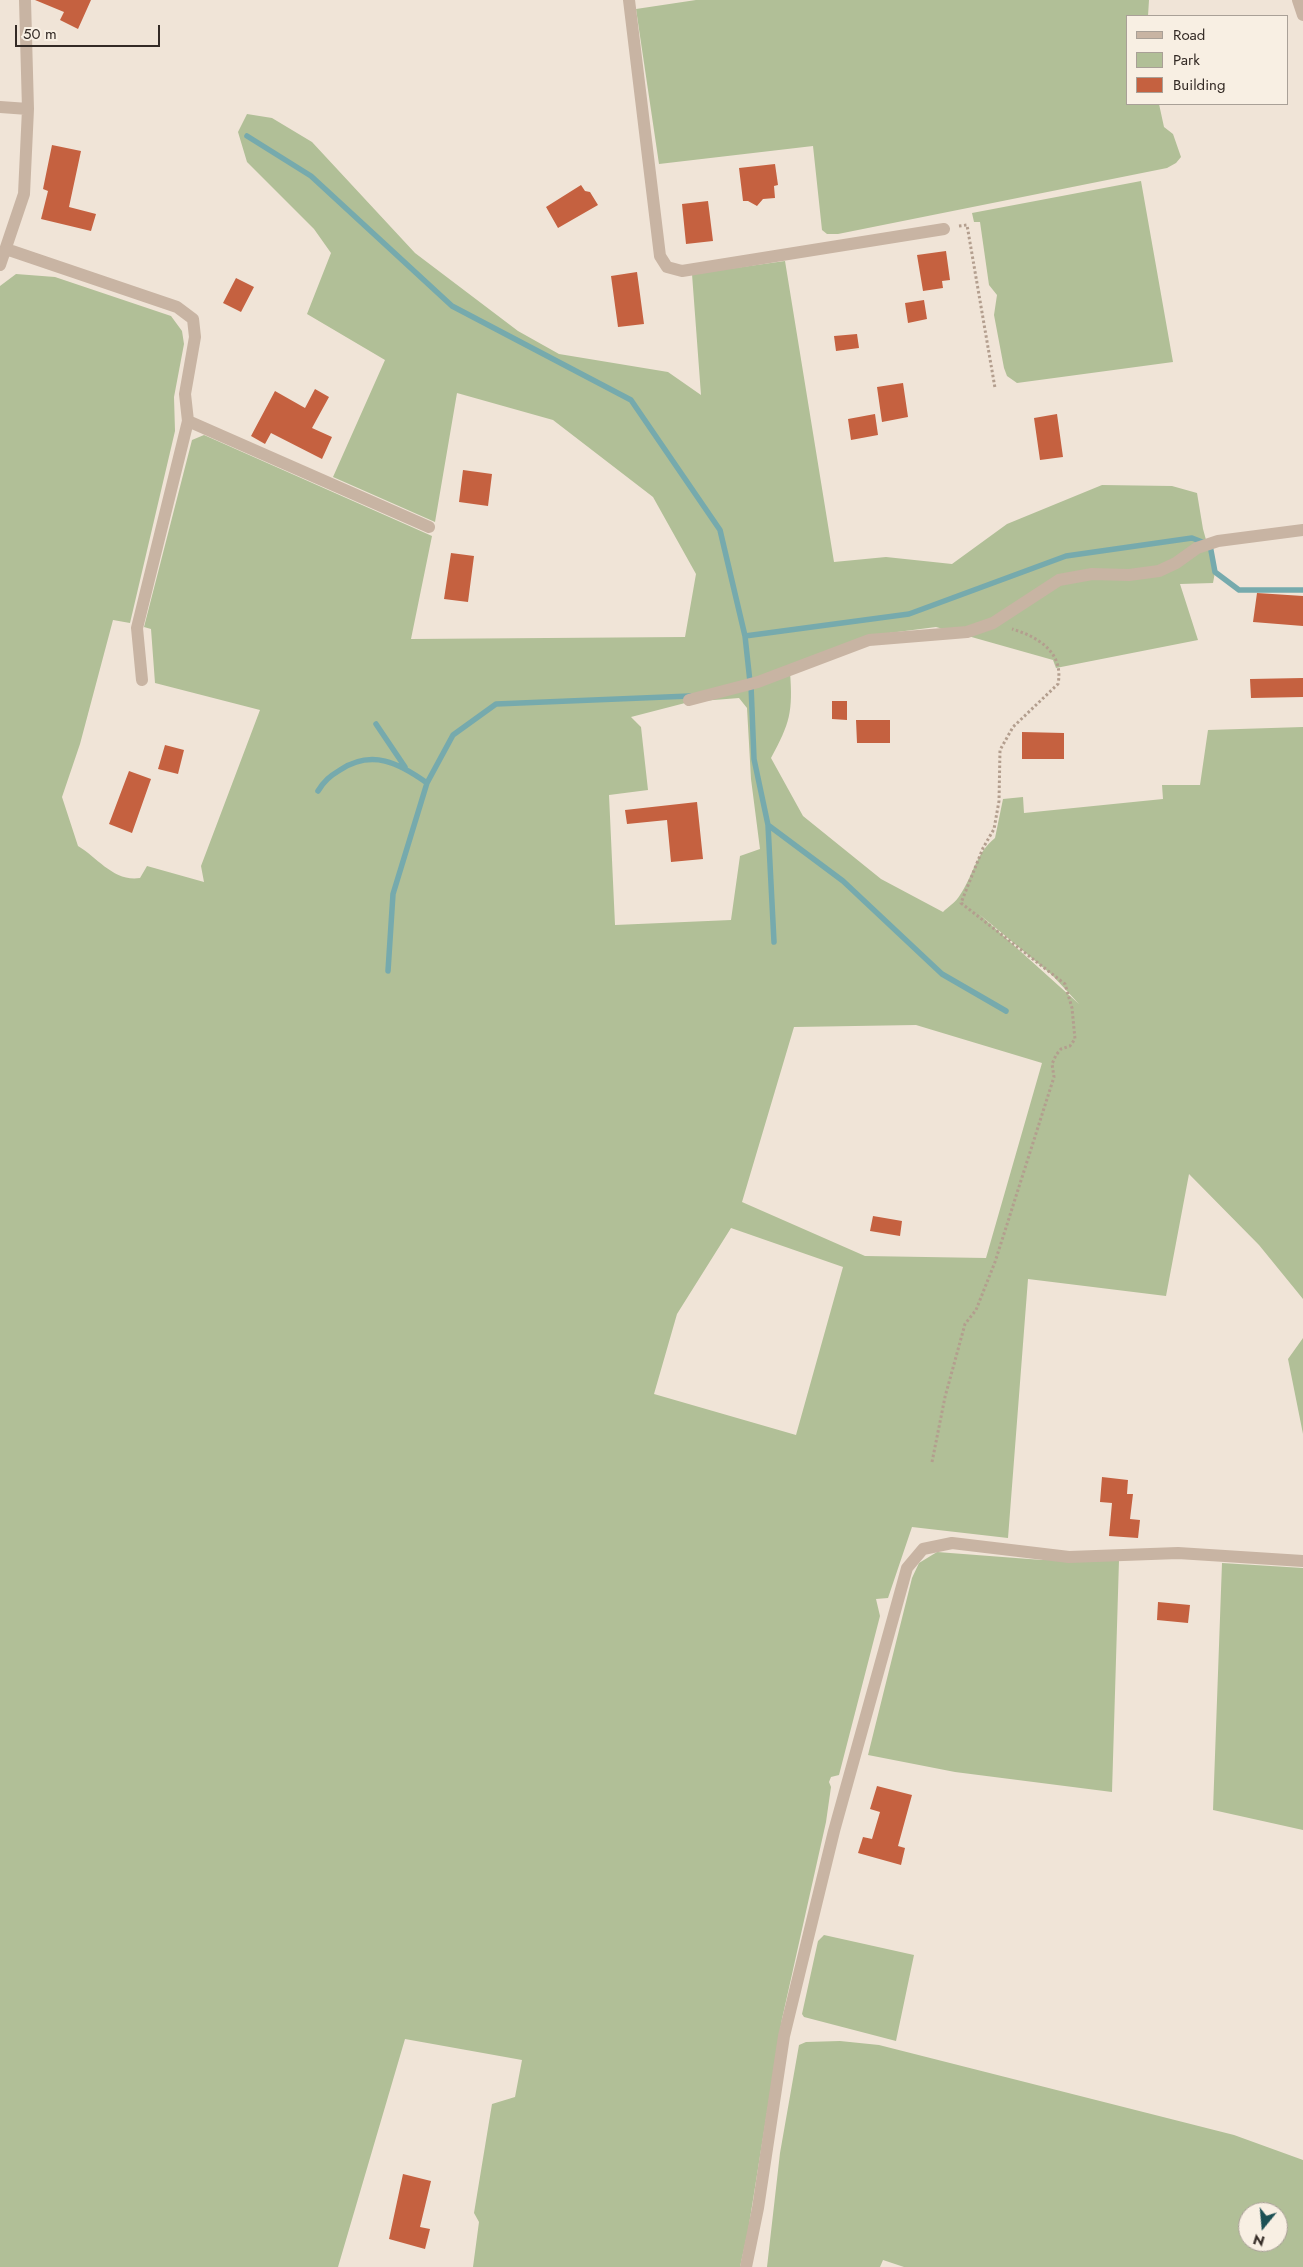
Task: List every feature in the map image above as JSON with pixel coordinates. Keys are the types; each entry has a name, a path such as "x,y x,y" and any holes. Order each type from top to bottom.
{"street":[{"path":"0,265 24,194 28,109 25,0"},
{"path":"629,0 660,256 667,267 682,271 944,229"},
{"path":"1298,0 1303,15"},
{"path":"0,107 28,109"},
{"path":"6,249 177,306 193,319 195,336 185,394 188,421 137,628 142,680"},
{"path":"188,421 429,527"},
{"path":"689,700 758,682 869,640 967,632 992,624 1059,580 1092,574 1129,575 1159,571 1176,563 1197,548 1218,540 1303,530"},
{"path":"746,2267 758,2208 784,2036 834,1831 907,1568 923,1549 952,1543 1069,1557 1178,1553 1303,1561"}],"path":[{"path":"944,229 967,225 995,388"},
{"path":"932,1462 945,1396 965,1324 976,1310 995,1262 1054,1077 1052,1064 1056,1055 1061,1050 1070,1046 1075,1038 1072,1008 1064,984 961,903 994,829 999,801 1000,750 1013,727 1058,684 1060,677 1058,661 1046,644 1022,632 992,624"}],"green space":[{"path":"696,0 1149,0 1148,15 1126,15 1126,105 1159,105 1164,127 1173,134 1181,157 1176,163 1167,168 838,234 827,234 822,230 813,146 659,164 636,9"},
{"path":"247,114 272,118 312,142 415,253 518,331 559,354 668,372 701,395 692,274 785,261 834,562 886,557 952,564 1007,524 1102,485 1172,486 1197,493 1203,529 1215,572 1213,583 1180,584 1198,640 1056,668 1053,660 936,627 866,636 790,672 791,697 789,717 771,758 803,816 881,879 943,912 958,898 983,851 995,838 1003,799 1023,797 1024,813 1163,799 1162,785 1200,785 1208,730 1303,727 1303,1299 1259,1245 1189,1174 1166,1296 1028,1279 1008,1538 912,1527 888,1598 876,1599 880,1616 839,1775 831,1777 829,1782 831,1787 826,1822 782,2019 748,2231 740,2267 473,2267 479,2222 474,2213 492,2104 515,2097 522,2060 405,2039 338,2267 0,2267 0,286 16,274 55,277 171,316 182,331 184,344 174,397 175,431 130,623 113,620 80,744 62,797 78,846 114,873 131,878 140,878 147,866 204,882 201,866 260,710 155,683 151,629 144,627 192,440 204,435 432,536 411,639 685,637 696,574 653,497 553,420 457,393 435,522 333,477 385,360 307,314 331,253 314,229 247,162 238,132","holes":["739,698 747,708 751,779 760,849 740,856 731,920 615,925 609,795 648,790 641,727 631,717 689,702","979,914 1052,975 1079,1004","916,1025 1042,1063 986,1258 865,1256 742,1202 794,1027","731,1228 843,1267 796,1435 654,1394 677,1314"]},
{"path":"1141,181 1173,362 1017,383 1007,376 1004,368 994,315 997,295 989,285 980,222 974,222 972,213"},
{"path":"1303,1338 1303,1434 1288,1359"},
{"path":"937,1552 1042,1560 1119,1560 1112,1792 955,1772 868,1755 912,1578 919,1563"},
{"path":"1222,1563 1303,1568 1303,1830 1213,1810"},
{"path":"824,1935 914,1955 896,2041 804,2017 802,2014 818,1941"},
{"path":"840,2041 879,2045 1234,2135 1303,2160 1303,2267 904,2267 883,2260 880,2267 767,2267 780,2153 799,2045 806,2042"}],"building":[{"path":"35,0 91,0 78,29 60,20 64,12"},
{"path":"52,145 81,151 69,207 96,214 91,231 41,219 48,191 43,189"},
{"path":"775,164 778,185 774,186 775,198 763,199 757,206 748,201 743,201 739,168"},
{"path":"581,185 585,191 590,192 598,205 558,228 546,207"},
{"path":"708,201 713,241 686,244 682,204"},
{"path":"946,251 950,280 942,281 943,288 923,291 917,255"},
{"path":"637,272 644,324 618,327 611,276"},
{"path":"236,278 254,287 241,312 223,303"},
{"path":"924,300 927,319 908,323 905,303"},
{"path":"857,334 859,348 836,351 834,336"},
{"path":"903,383 908,417 882,422 877,387"},
{"path":"315,389 329,397 312,428 332,437 322,459 271,433 265,444 251,436 275,391 305,408"},
{"path":"875,414 878,435 851,440 848,419"},
{"path":"1057,414 1063,457 1040,460 1034,418"},
{"path":"463,470 492,474 488,506 459,502"},
{"path":"451,553 474,556 468,602 444,599"},
{"path":"1257,593 1303,596 1303,626 1253,622"},
{"path":"1303,678 1303,697 1251,698 1250,679"},
{"path":"832,701 847,701 847,720 832,719"},
{"path":"856,720 890,720 890,743 857,743"},
{"path":"1022,732 1064,733 1064,759 1022,759"},
{"path":"165,745 184,750 178,774 158,769"},
{"path":"129,771 151,779 132,833 109,824"},
{"path":"697,802 703,859 671,862 667,820 627,824 625,810"},
{"path":"873,1216 902,1221 900,1236 870,1231"},
{"path":"1102,1477 1128,1480 1127,1494 1133,1494 1130,1519 1140,1520 1138,1538 1109,1536 1112,1503 1100,1502"},
{"path":"1158,1602 1190,1605 1188,1623 1157,1620"},
{"path":"877,1786 912,1795 898,1846 905,1848 901,1865 858,1853 863,1837 872,1839 880,1812 870,1809"},
{"path":"403,2174 431,2181 420,2227 430,2229 425,2249 389,2239"}],"waterway":[{"path":"247,136 311,176 452,306 631,400 720,530 745,636"},
{"path":"748,683 750,682 745,636 909,614 1066,556 1192,538 1210,545 1215,572 1239,590 1303,590"},
{"path":"751,685 754,759 768,825 843,881 942,974 1006,1011"},
{"path":"388,971 393,894 427,783 453,735 496,704 690,696"},
{"path":"376,724 405,767"},
{"path":"318,791 333,774 363,760 385,761 406,770 427,783"},
{"path":"768,825 774,942"}]}
